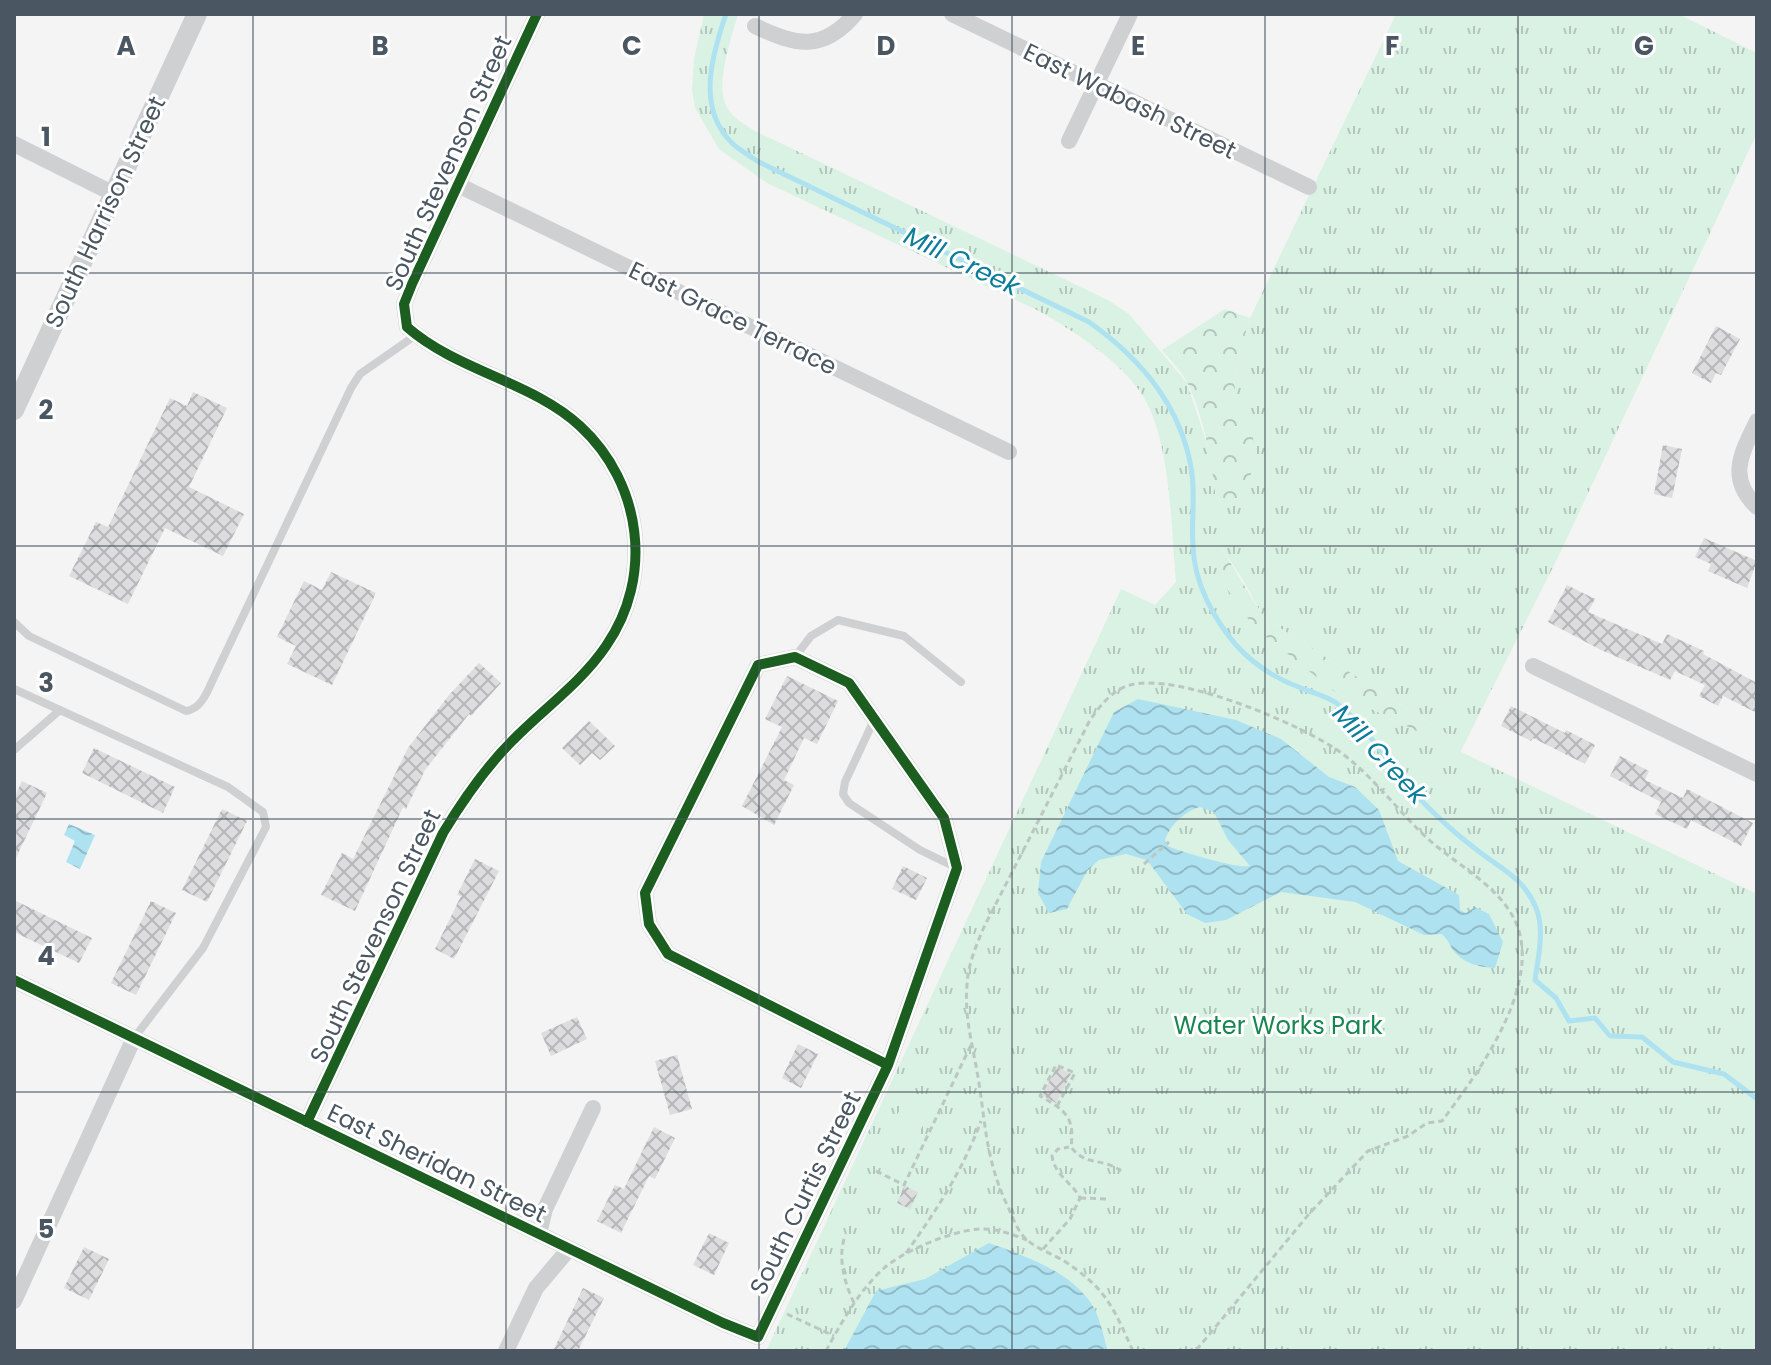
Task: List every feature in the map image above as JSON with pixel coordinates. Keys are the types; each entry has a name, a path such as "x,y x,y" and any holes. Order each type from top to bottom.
{"street":[{"name":"South Harrison Street","path":"14,410 197,14"},
{"name":"South Stevenson Street","path":"307,1122 443,833 469,791 500,754 592,664 606,646 626,606 636,562 635,531 622,483 600,447 579,425 553,406 427,345 407,327 404,304 537,14"},
{"path":"755,26 784,40 803,43 823,40 841,30 855,14"},
{"name":"East Wabash Street","path":"952,14 1309,187"},
{"path":"1069,141 1130,14"},
{"path":"14,144 114,194"},
{"name":"East Grace Terrace","path":"458,185 1009,452"},
{"path":"1757,421 1737,465 1745,496 1757,507"},
{"path":"888,1065 668,954 649,924 645,893 758,665 795,657 849,683 944,818 957,868"},
{"path":"1533,666 1757,774"},
{"name":"South Curtis Street","path":"758,1337 888,1065 957,868"},
{"name":"East Sheridan Street","path":"14,980 569,1249 758,1337"},
{"path":"14,1301 134,1038"},
{"path":"539,1234 545,1209 593,1108"},
{"path":"506,1351 536,1288 569,1249"}],"lane":[{"path":"14,622 29,636 186,711 194,710 200,705 216,673 351,388 360,374 416,335"},
{"path":"795,657 811,636 838,620 904,636 961,682"},
{"path":"14,689 228,787 263,812 266,827 203,948 134,1038"},
{"path":"14,750 60,710"},
{"path":"874,719 845,782 843,794 849,803 872,819 920,850 957,868"}],"path":[{"path":"1027,1240 1014,1221 996,1181 985,1142 979,1081 966,1013 970,960 1090,720 1110,696 1132,684 1168,684 1204,692 1256,711 1339,752 1427,838 1497,893 1514,915 1522,948 1518,984 1482,1069 1442,1121 1427,1123 1408,1136 1368,1151 1309,1214 1198,1348 1191,1351"},
{"path":"1144,864 1169,842"},
{"path":"876,1171 904,1185 971,1045"},
{"path":"1057,1106 1075,1073 1056,1065 1040,1096 1065,1112 1073,1129 1071,1147"},
{"path":"905,1254 931,1219 967,1160 983,1118"},
{"path":"1071,1147 1085,1161 1110,1163 1121,1171"},
{"path":"1071,1147 1058,1149 1052,1156 1054,1168 1075,1188 1080,1198"},
{"path":"1080,1198 1108,1199"},
{"path":"1043,1249 1070,1219 1080,1198"},
{"path":"826,1351 855,1305 883,1269 905,1254 949,1236 979,1229 1006,1231 1027,1240 1086,1275 1113,1306 1133,1351"},
{"path":"844,1239 841,1249 846,1287 855,1305"},
{"path":"773,1307 834,1336"}],"green space":[{"name":"Water Works Park","path":"704,14 738,14 725,62 722,89 728,109 739,121 1108,300 1129,314 1187,383 1210,453 1216,497 1240,406 1234,388 1236,365 1250,318 1396,14 1678,14 1757,53 1757,133 1561,551 1464,745 1264,618 1220,546 1225,586 1334,691 1757,894 1757,1351 766,1351 1121,589 1155,605 1176,582 1171,511 1159,437 1152,415 1134,384 1096,348 1039,311 767,183 719,149 695,108 692,89 694,59"},
{"path":"1225,309 1250,318 1236,365 1234,387 1257,455 1242,501 1216,498 1207,441 1195,399 1184,376 1162,350"},
{"path":"1219,544 1264,618 1464,745 1460,752 1334,691 1254,627 1225,586"},
{"path":"907,1094 932,1106 915,1142 890,1130"}],"water":[{"path":"1138,699 1236,720 1281,739 1329,777 1355,787 1379,810 1398,861 1459,895 1460,910 1466,913 1475,907 1489,914 1503,942 1495,968 1478,966 1462,959 1442,934 1424,935 1355,902 1281,892 1226,920 1205,923 1187,914 1147,860 1126,854 1099,860 1087,871 1067,909 1049,913 1038,893 1041,862 1114,712","holes":["1200,807 1214,812 1228,840 1250,866 1222,863 1168,846 1165,840 1167,834 1184,815"]},
{"path":"69,824 95,835 80,869 66,862 75,841 64,835"},
{"path":"989,1243 1045,1266 1081,1291 1097,1314 1108,1351 844,1351 876,1291 925,1279"}],"building":[{"path":"1716,326 1740,339 1721,375 1716,373 1711,383 1692,373"},
{"path":"193,392 227,408 189,487 244,514 223,556 165,528 128,604 69,576 96,522 108,527 170,398 187,406"},
{"path":"1663,445 1682,449 1672,498 1654,494"},
{"path":"1704,538 1757,561 1747,588 1708,571 1711,564 1695,557"},
{"path":"331,572 376,593 332,685 287,664 296,646 277,637 304,581 322,590"},
{"path":"1567,585 1595,599 1588,612 1662,644 1667,634 1704,651 1703,654 1757,683 1757,713 1723,696 1718,706 1699,696 1705,685 1675,671 1670,680 1601,650 1548,622"},
{"path":"479,663 501,683 471,716 469,714 425,770 406,809 403,807 355,911 321,895 342,853 353,859 408,748 449,695"},
{"path":"787,676 838,701 817,744 804,738 784,780 794,785 774,825 742,806 782,727 765,719"},
{"path":"1511,706 1595,745 1585,764 1501,726"},
{"path":"589,721 615,746 600,760 592,753 580,765 562,748"},
{"path":"94,748 175,787 163,813 82,773"},
{"path":"1620,756 1649,771 1645,780 1683,798 1687,789 1753,823 1741,846 1691,820 1687,829 1655,814 1661,802 1610,776"},
{"path":"22,781 47,793 14,862 14,798"},
{"path":"222,809 247,821 207,902 182,890"},
{"path":"475,859 499,871 454,959 435,949"},
{"path":"903,866 927,878 916,900 892,889"},
{"path":"14,900 92,938 79,963 14,932"},
{"path":"151,901 176,913 136,995 111,983"},
{"path":"577,1017 587,1039 551,1056 541,1033"},
{"path":"798,1044 818,1054 801,1088 782,1078"},
{"path":"677,1055 692,1109 670,1115 655,1061"},
{"path":"1057,1067 1071,1074 1056,1103 1042,1095"},
{"path":"654,1127 675,1138 655,1179 649,1176 621,1233 597,1221 615,1185 624,1189"},
{"path":"905,1186 918,1192 910,1209 897,1203"},
{"path":"709,1233 729,1243 714,1275 693,1265"},
{"path":"84,1247 109,1259 89,1300 64,1288"},
{"path":"583,1288 604,1298 578,1351 553,1351"}],"waterway":[{"name":"Mill Creek","path":"726,14 710,81 714,114 732,143 757,161 1089,322 1125,351 1167,403 1186,444 1192,477 1197,573 1213,611 1236,645 1274,675 1339,705 1361,726 1432,811 1525,889 1536,908 1540,925 1535,980 1556,998 1569,1021 1595,1018 1610,1036 1642,1037 1673,1062 1724,1074 1757,1099"}],"cycle path":[{"path":"307,1122 443,833 474,785 502,752 596,659 621,619 631,591 635,561 634,532 628,502 617,475 601,449 561,411 449,355 407,327 404,304 412,284 537,14"},
{"path":"14,980 723,1323 758,1337 888,1065 668,954 649,924 645,893 758,665 795,657 849,683 944,818 957,868 888,1065"}]}
